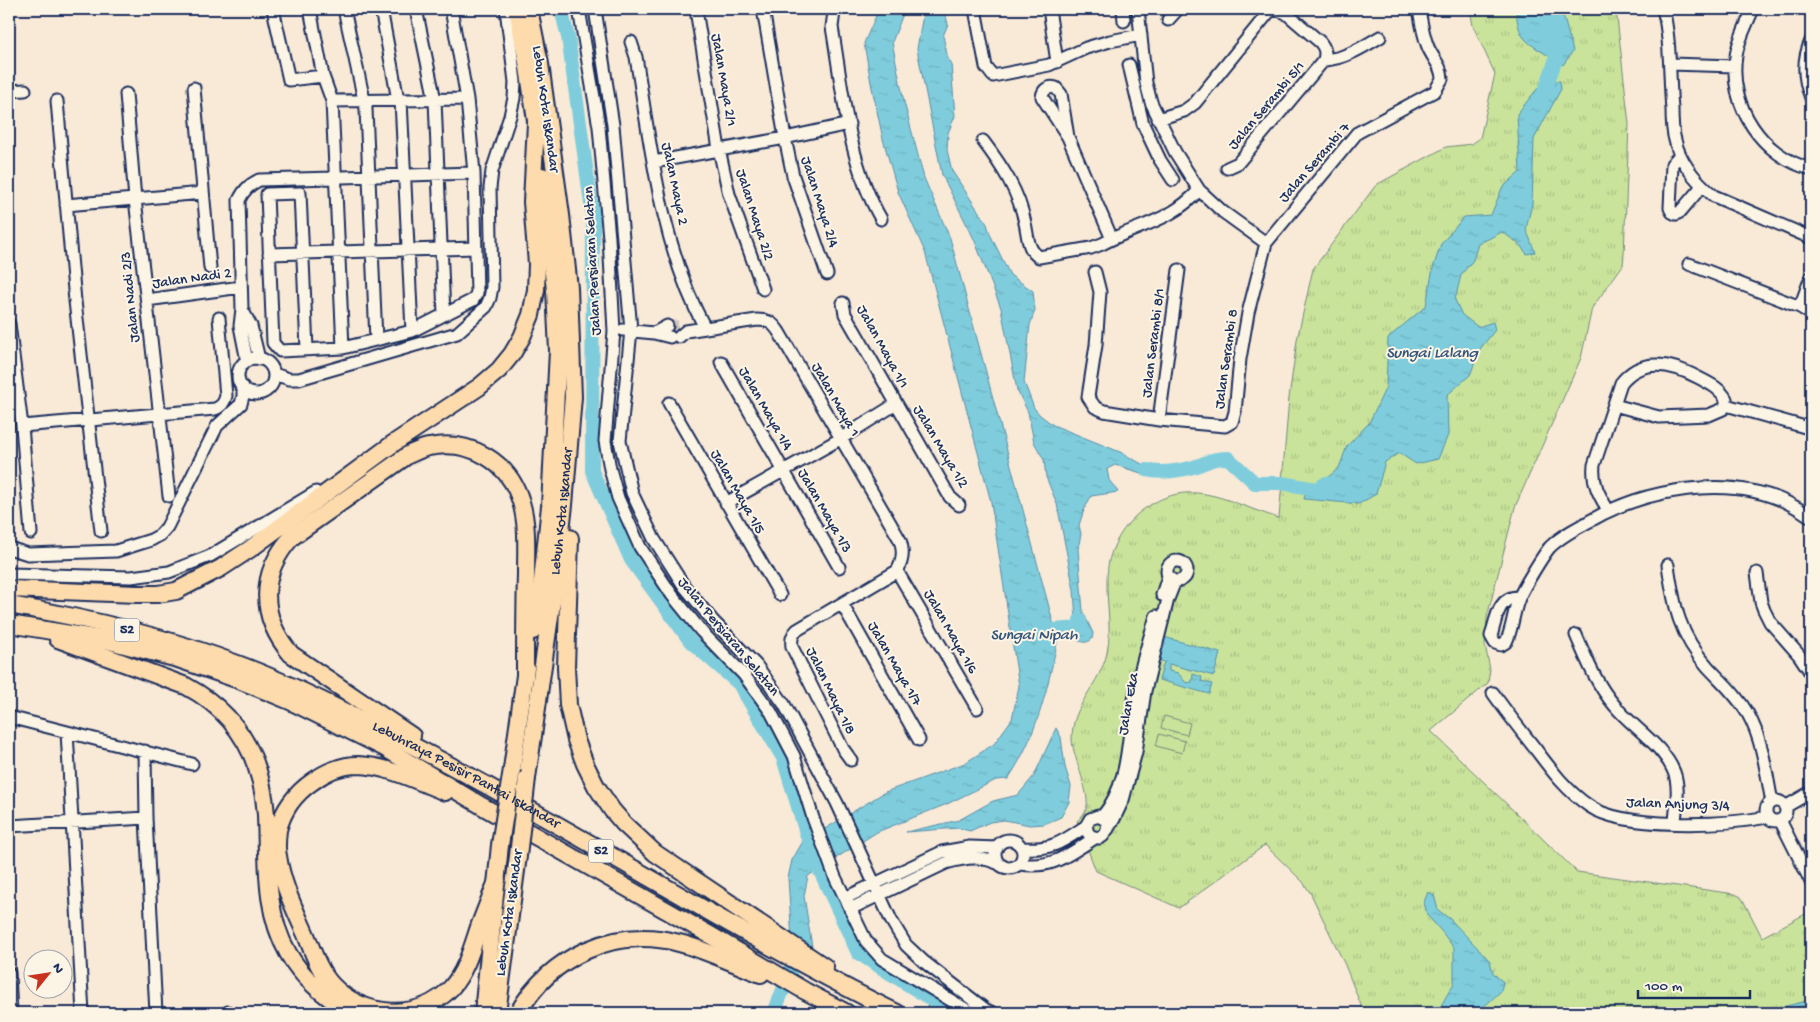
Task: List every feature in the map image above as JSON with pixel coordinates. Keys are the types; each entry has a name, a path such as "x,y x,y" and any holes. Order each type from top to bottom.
{"highway":[{"name":"Lebuh Kota Iskandar","path":"483,1013 500,845 525,677 542,581 550,506 558,351 556,290 536,123 517,9"},
{"name":"Lebuh Kota Iskandar","path":"496,1013 559,552 573,397 569,288 561,215 540,64 529,9"},
{"path":"9,589 137,594 158,594 176,590 221,568 250,549 394,443 479,387 499,370 512,354 522,336 531,315 536,290 537,264 532,202 536,123"},
{"path":"573,397 566,684 571,723 584,764 612,810 655,853 805,952 878,1004"},
{"path":"483,782 291,654 278,636 270,618 267,589 274,562 286,543 298,531 408,455 427,447 448,444 483,454 505,471 515,487 522,504 526,533 525,677"},
{"name":"Lebuhraya Pesisir Pantai Iskandar","path":"9,605 108,624 184,646 242,666 330,703 483,782 713,916 896,1013"},
{"name":"Lebuhraya Pesisir Pantai Iskandar","path":"9,624 106,640 178,659 240,680 290,701 368,740 426,772 805,991 847,1013"},
{"path":"33,627 56,639 186,686 202,695 232,722 245,740 261,779 266,814 269,887 273,914 279,934 287,952 306,979 350,1013"},
{"path":"482,806 379,768 356,765 338,768 323,774 308,784 287,808 279,829 277,846 279,863 296,911 318,964 327,980 338,991 356,1003 386,1012 409,1010 425,1006 440,998 452,987 466,965 496,881"},
{"path":"518,1013 540,982 566,961 599,944 633,938 662,939 689,946 805,991"}],"street":[{"path":"274,9 289,80 323,76"},
{"path":"310,9 323,76 332,101 338,177 338,252 343,348"},
{"path":"344,9 364,100 376,340"},
{"path":"381,9 400,100 412,331"},
{"path":"416,9 434,100 444,315"},
{"path":"307,349 300,193 267,194 273,342 280,350 343,348 412,331 475,297 477,293 474,173 467,99 451,9"},
{"path":"274,374 289,379 299,379 458,333 486,307 492,287 490,188 492,171 514,98 515,82 506,9"},
{"name":"Jalan Persiaran Selatan","path":"579,9 598,127 609,238 614,331 605,441 618,498 640,547 672,595 701,631 744,675 771,712 794,756 813,818 832,869 844,898 866,941 882,959 972,1013"},
{"name":"Jalan Persiaran Selatan","path":"595,9 613,125 630,330 620,441 632,492 654,539 684,586 712,621 756,665 784,704 837,803 891,920 906,945 923,961 986,1010 993,1013"},
{"name":"Jalan Maya 2/4","path":"763,9 793,176 827,274"},
{"path":"975,9 984,61 988,72 993,76 1057,62 1092,46 1141,35"},
{"path":"1049,9 1057,62"},
{"path":"1138,9 1146,83 1158,119 1175,152 1199,190 1223,212 1266,243"},
{"path":"1168,20 1178,9"},
{"path":"1158,119 1184,111 1195,103 1264,16 1275,9 1286,14 1320,42 1326,54 1324,60"},
{"name":"Jalan Serambi 7","path":"1266,243 1357,133 1435,91 1442,79 1442,73 1440,66 1430,52 1418,9"},
{"path":"1663,9 1666,20 1675,140 1680,155 1692,174 1714,196 1811,238"},
{"path":"1753,9 1736,55 1737,90 1742,106 1756,132 1764,141 1786,158 1800,166 1811,169"},
{"path":"834,12 832,27 855,156 873,206 880,219"},
{"name":"Jalan Maya 2/1","path":"697,16 719,149"},
{"name":"Jalan Serambi 5/1","path":"1228,168 1238,163 1324,60 1336,59 1357,50 1380,36"},
{"path":"1811,41 1804,61 1807,87 1811,98"},
{"name":"Jalan Maya 2","path":"632,42 670,237 684,280 705,328"},
{"path":"1670,64 1735,66"},
{"path":"1129,66 1142,124 1172,180"},
{"path":"1133,87 1146,83"},
{"path":"194,88 210,268"},
{"path":"9,91 25,90"},
{"name":"Jalan Nadi 2/3","path":"126,94 135,198 169,496"},
{"path":"332,101 467,99"},
{"path":"57,101 75,301 90,420 101,531"},
{"path":"654,162 849,124"},
{"path":"1068,137 1112,239"},
{"path":"983,141 998,161 1014,190 1025,221 1030,247 1035,255 1044,257 1091,248 1175,212 1188,203 1199,190"},
{"name":"Jalan Maya 2/2","path":"719,149 729,194 763,289"},
{"path":"1160,160 1175,152"},
{"path":"1680,155 1672,164 1670,208 1672,212 1676,214 1680,212 1702,186"},
{"path":"247,361 240,326 242,309 239,200 250,184 259,180 474,173"},
{"path":"66,205 203,193"},
{"name":"Jalan Serambi 8","path":"1095,272 1100,292 1096,345 1088,397 1094,407 1104,411 1159,420 1225,426 1232,422 1235,412 1240,358 1248,313 1266,243"},
{"path":"269,254 476,248"},
{"path":"1689,264 1800,307 1811,314"},
{"name":"Jalan Serambi 8/1","path":"1159,420 1179,270"},
{"path":"1800,307 1811,276"},
{"name":"Jalan Nadi 2","path":"146,300 241,287"},
{"name":"Jalan Maya 1/1","path":"843,303 845,314 896,404"},
{"path":"242,309 251,326 259,359"},
{"path":"22,426 215,409 224,402 226,396 219,318"},
{"name":"Jalan Maya 1","path":"614,331 676,332 758,320 771,322 779,332 900,540 903,548 903,557 897,571"},
{"path":"9,324 22,426 31,533"},
{"path":"12,547 28,554 116,551 151,540 160,535 167,527 214,431 223,420 240,404 243,396 243,387 239,376 243,365 247,361 259,359 269,364 274,374 271,386 239,411 223,420"},
{"name":"Jalan Maya 1/4","path":"721,362 784,471"},
{"path":"1608,510 1599,496 1592,476 1621,383 1626,376 1640,368 1661,364 1683,370 1718,388 1726,399 1726,405"},
{"path":"243,387 251,393 261,393"},
{"name":"Jalan Maya 1/5","path":"669,403 780,595"},
{"path":"726,503 840,439 896,404"},
{"name":"Jalan Maya 1/2","path":"896,404 950,497 959,505"},
{"path":"1614,405 1659,417 1709,415 1716,413 1726,405"},
{"path":"1726,405 1805,427"},
{"path":"9,574 131,577 183,568 210,556 254,530 394,443"},
{"name":"Jalan Maya 1/3","path":"784,471 839,567"},
{"path":"1519,597 1550,547 1562,537 1608,510 1634,500 1668,492 1697,488 1718,488 1748,491 1770,497 1788,503 1811,517"},
{"path":"1668,565 1673,605 1678,621 1687,638 1698,655 1734,694 1756,729 1762,746 1772,802 1766,810 1768,817 1773,821 1780,820 1784,816 1784,808 1779,802 1772,802"},
{"name":"Jalan Maya 1/8","path":"851,760 843,749 792,647 791,641 797,630 897,571"},
{"name":"Jalan Maya 1/6","path":"897,571 977,708"},
{"path":"1757,573 1761,602 1770,622 1799,655 1811,673"},
{"name":"Jalan Eka","path":"844,898 874,884 899,879 958,860 982,858 1012,868 1020,864 1036,866 1054,862 1095,838 1103,836 1123,800 1129,783 1136,752 1145,691 1172,579 1135,691 1125,768 1109,808 1102,818 1098,816 1090,818 1086,826 1054,845 1037,849 1022,848 1017,842 1009,840 1002,842 997,848 982,846 942,852 899,879 880,895 850,909"},
{"name":"Jalan Maya 1/7","path":"842,604 919,740"},
{"path":"1576,635 1594,676 1605,694 1668,761 1677,784 1676,822"},
{"name":"Jalan Anjung 3/4","path":"1492,694 1560,781 1588,806 1605,814 1622,819 1717,824 1768,817"},
{"path":"9,717 192,764"},
{"path":"67,732 83,1013"},
{"path":"145,751 146,818 156,1013"},
{"path":"1784,808 1811,792"},
{"path":"9,826 146,818"},
{"path":"1102,818 1108,824 1108,829"},
{"path":"1780,820 1811,882"},
{"path":"1086,826 1088,833 1095,838"},
{"path":"997,848 996,858 1003,866"},
{"path":"1020,864 1023,853 1022,848"},
{"path":"863,859 875,873 899,879 890,902 891,920"},
{"path":"914,978 923,961"},
{"path":"9,974 11,1013"}],"green space":[{"path":"1470,9 1613,9 1617,18 1629,124 1624,254 1623,265 1592,308 1581,358 1515,507 1487,617 1485,645 1490,669 1488,683 1431,731 1577,872 1735,894 1741,897 1762,937 1811,911 1811,1013 1364,1013 1345,965 1311,894 1303,882 1265,845 1179,908 1096,871 1077,821 1086,810 1087,804 1073,748 1073,728 1076,716 1098,675 1107,653 1109,632 1107,577 1108,566 1115,544 1129,523 1140,512 1158,500 1176,494 1193,493 1209,495 1226,499 1279,518 1289,398 1297,340 1313,269 1376,185 1446,147 1472,144 1480,138 1495,74 1473,26"},
{"path":"1164,716 1190,723 1187,735 1161,728"},
{"path":"1159,734 1185,741 1182,753 1156,746"}],"water":[{"name":"Sungai Nipah","path":"879,9 905,9 892,42 904,102 924,178 950,238 1053,622 1057,630 1057,643 1049,679 1033,731 1008,779 996,780 947,804 877,832 808,876 804,896 812,947 810,952 792,941 788,878 792,860 802,843 885,792 965,763 994,744 1012,719 1019,686 991,502 925,252 898,192 883,139 871,83 864,43"},
{"path":"924,9 944,9 948,24 943,36 948,59 951,64 955,116 948,133 947,150 952,171 987,224 1010,275 1033,291 1035,310 1030,325 1024,382 1034,408 1053,425 1120,452 1142,464 1165,471 1151,476 1115,465 1107,469 1109,480 1118,492 1091,496 1084,510 1079,525 1081,534 1078,549 1083,612 1093,633 1092,639 1086,642 1079,640 1072,634 1071,625 1076,622 1074,590 1057,504 1046,477 1044,460 1034,442 1028,412 1017,390 1001,308 974,239 942,175 917,49"},
{"path":"1517,9 1558,9 1564,18 1573,51 1563,65 1525,39 1519,26"},
{"name":"Sungai Lalang","path":"1554,81 1560,81 1561,89 1534,139 1532,204 1526,229 1535,252 1527,254 1518,243 1502,232 1478,244 1473,260 1461,275 1455,300 1462,315 1478,327 1493,322 1495,330 1480,349 1470,375 1447,395 1448,435 1438,459 1416,464 1399,453 1385,462 1376,494 1359,504 1304,499 1306,490 1321,483 1339,468 1347,446 1369,423 1386,387 1388,338 1426,306 1433,268 1441,244 1464,217 1491,215 1502,188 1520,172 1517,114 1537,89"},
{"path":"1164,637 1220,653 1214,676 1169,664 1169,671 1178,673 1186,683 1192,682 1193,674 1202,677 1201,681 1212,684 1209,694 1159,680 1164,662 1158,660"},
{"path":"1056,728 1061,737 1065,767 1071,786 1069,802 1061,817 1044,824 1030,825 1004,820 990,822 970,831 958,828 906,832 959,820 993,801 1018,795 1034,776"},
{"path":"1428,892 1434,895 1438,910 1450,919 1490,961 1493,973 1503,982 1501,991 1477,1013 1440,1013 1439,1009 1454,983 1454,948 1427,915 1424,902"},
{"path":"1811,1000 1811,1003 1791,1009 1757,1013"}],"waterway":[{"path":"561,9 568,37 593,218 592,471 631,560 690,641 739,684 783,758 813,856 858,953 953,1013"},
{"path":"1541,101 1556,59 1542,9"},
{"path":"1147,470 1157,472 1174,471 1190,468 1216,459 1228,458 1255,483 1281,483 1317,489 1326,483"},
{"path":"1038,631 1081,628 1080,620"},
{"path":"774,1013 798,951"}],"tunnel":[{"path":"667,326 678,326"}]}
